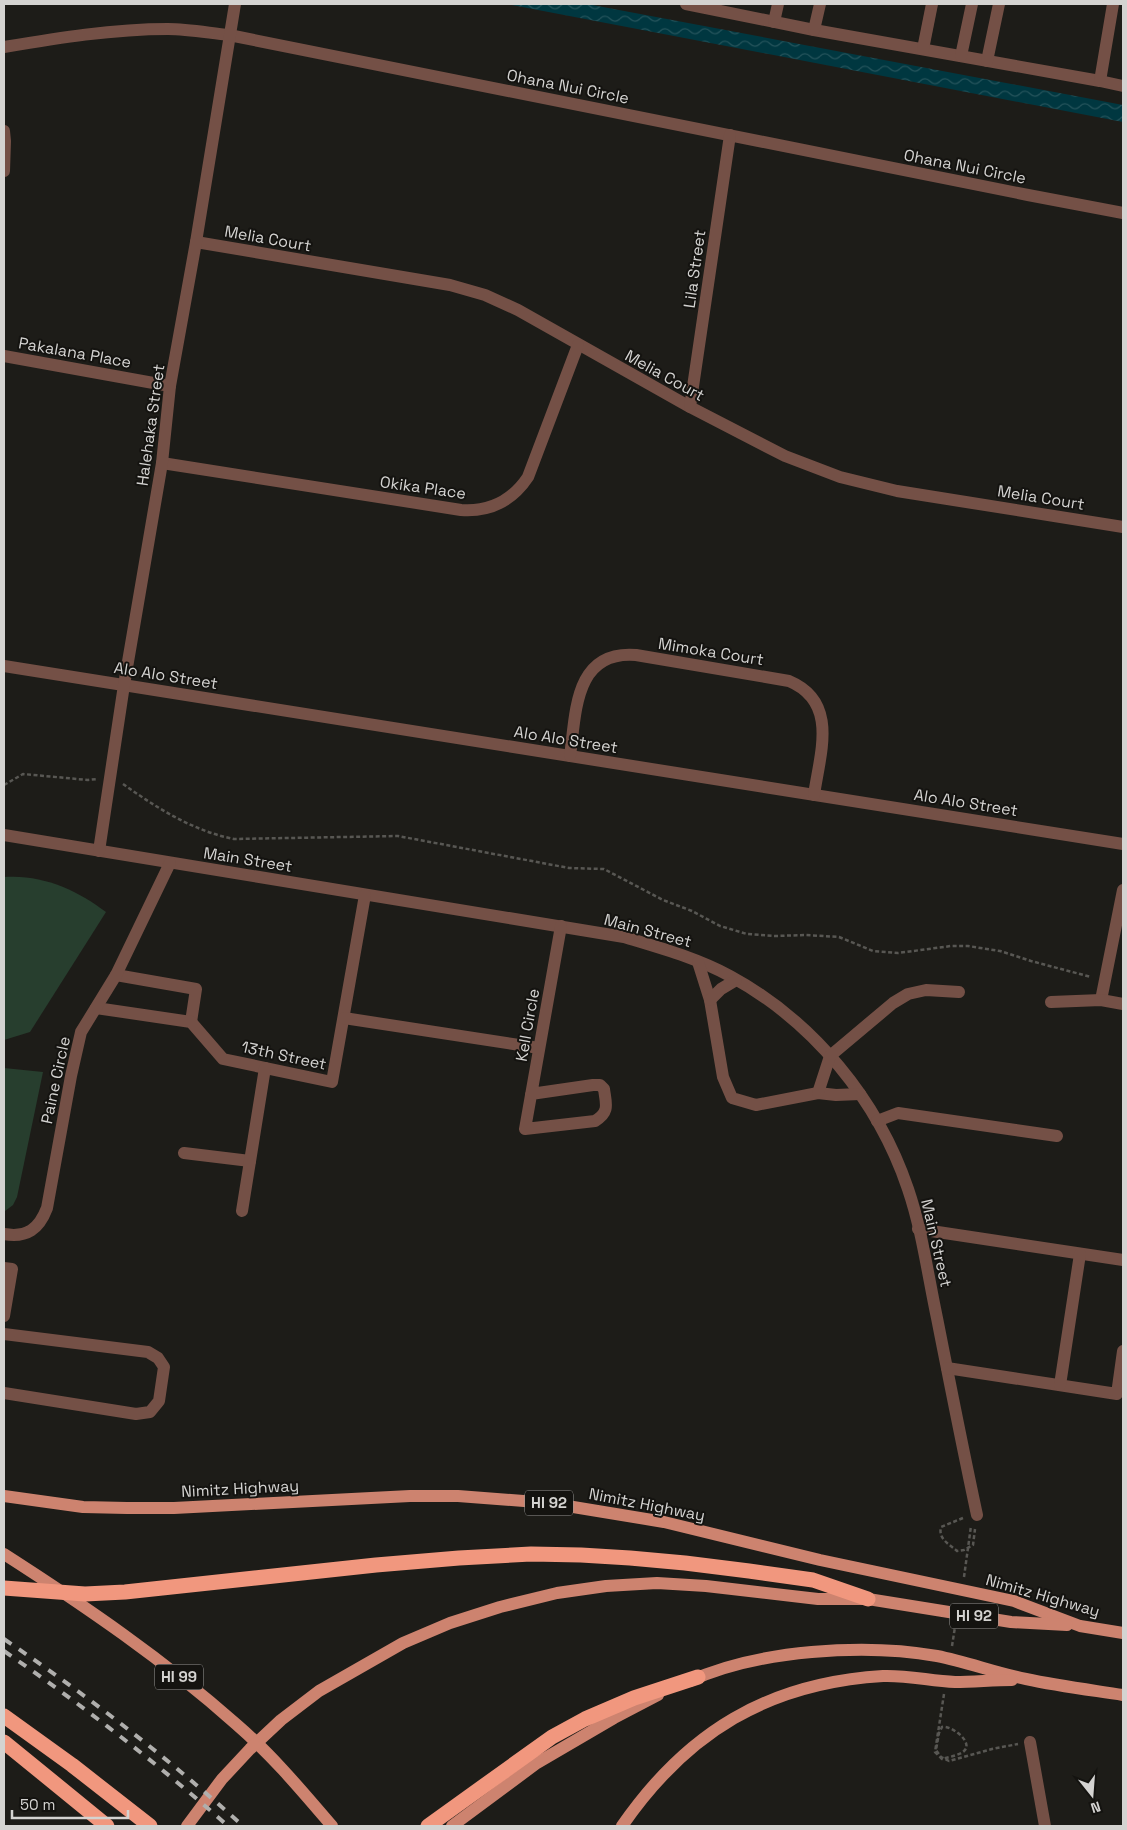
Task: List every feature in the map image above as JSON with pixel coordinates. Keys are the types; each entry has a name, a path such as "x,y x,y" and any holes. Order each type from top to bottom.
{"highway":[{"path":"4,1588 85,1594 125,1592 459,1558 532,1554 581,1555 685,1563 813,1580 868,1599"},
{"path":"428,1826 552,1737 585,1718 634,1698 698,1677"},
{"path":"4,1716 72,1765 150,1826"},
{"path":"4,1742 107,1826"}],"main road":[{"name":"Nimitz Highway","path":"4,1496 83,1507 126,1508 174,1508 410,1496 458,1496 549,1502 664,1522 820,1560 1014,1601 1080,1626 1123,1633"},
{"name":"HI 99","path":"4,1554 115,1627 236,1724 277,1762 332,1826"},
{"path":"187,1826 222,1779 250,1748 281,1720 319,1691 403,1643 450,1623 500,1607 557,1594 606,1586 657,1583 706,1586 818,1599 868,1599"},
{"name":"HI 92","path":"868,1599 1011,1622 1080,1626"},
{"path":"452,1826 537,1763 566,1744 614,1718 698,1677 744,1664 790,1655 843,1650 936,1656 1024,1679 1123,1695"},
{"path":"622,1826 667,1769 693,1745 725,1723 761,1704 804,1688 839,1680 886,1676 955,1682 1024,1679"}],"street":[{"name":"Halehaka Street","path":"99,851 124,685 162,463 170,386 196,242 234,4"},
{"path":"686,4 728,8 774,22 814,30 1123,86"},
{"path":"774,22 778,4"},
{"path":"814,30 820,4"},
{"path":"923,49 932,4"},
{"path":"961,56 972,4"},
{"path":"987,60 999,4"},
{"path":"1100,81 1113,4"},
{"name":"Ohana Nui Circle","path":"4,47 130,29 171,29 229,35 1123,213"},
{"path":"4,131 4,171"},
{"name":"Lila Street","path":"690,407 730,136"},
{"name":"Melia Court","path":"196,242 450,285 485,296 518,310 690,407 785,456 840,477 897,492 1123,526"},
{"name":"Okika Place","path":"162,463 461,510 491,508 509,499 523,485 528,476 578,345"},
{"name":"Pakalana Place","path":"4,356 170,386"},
{"name":"Mimoka Court","path":"570,756 579,694 588,674 606,660 621,655 636,655 789,681 802,687 816,704 823,724 814,795"},
{"name":"Alo Alo Street","path":"4,666 1123,844"},
{"name":"Main Street","path":"4,835 624,937 679,953 736,980 778,1007 821,1045 860,1094 887,1137 908,1190 947,1368 971,1518"},
{"name":"Paine Circle","path":"4,1234 15,1236 25,1234 35,1228 43,1219 47,1208 81,1032 116,975 170,863"},
{"path":"1101,1000 1123,890"},
{"path":"365,895 344,1018 539,1048"},
{"name":"Kell Circle","path":"531,1094 600,1085 604,1089 607,1110 603,1116 595,1121 524,1130 561,926"},
{"path":"698,962 710,1000 723,1077 732,1098 756,1105 818,1093 836,1095 860,1094"},
{"path":"96,1008 191,1022 196,988 116,975"},
{"path":"710,1000 721,989 736,980"},
{"path":"818,1093 830,1056 892,1003 908,994 935,989 959,992"},
{"path":"1051,1002 1101,1000 1123,1004"},
{"name":"13th Street","path":"191,1022 223,1059 332,1082 344,1018"},
{"path":"242,1211 265,1068"},
{"path":"876,1121 898,1113 1057,1136"},
{"path":"184,1154 250,1161"},
{"path":"918,1229 1123,1260"},
{"path":"1060,1385 1080,1254"},
{"path":"4,1268 12,1269 4,1316"},
{"path":"4,1334 148,1352 158,1358 164,1367 160,1401 150,1412 136,1414 4,1393"},
{"path":"947,1368 1117,1394 1123,1351"},
{"path":"1030,1742 1045,1826"}],"path":[{"path":"4,785 22,774 118,781 175,818 218,836 234,839 398,836 569,868 604,869 663,900 692,911 720,926 747,934 775,936 805,934 839,937 873,951 898,953 952,946 976,947 1000,951 1093,978"},
{"path":"962,1518 971,1518 973,1545 964,1550 957,1551 941,1537 941,1527 962,1518"},
{"path":"963,1580 971,1532 971,1518"},
{"path":"952,1647 957,1618"},
{"path":"946,1685 935,1752 939,1758 942,1759 964,1752 967,1745 964,1739 950,1727 942,1727 936,1750 941,1757 949,1761 992,1749 1030,1742"}],"green space":[{"path":"4,877 32,878 58,885 71,890 106,912 30,1032 4,1040"},
{"path":"4,1068 43,1072 17,1197 13,1205 5,1211"}],"water":[{"path":"507,4 587,4 1123,105 1123,122"}],"railway":[{"path":"4,1639 127,1728 243,1826"},
{"path":"4,1651 119,1735 228,1826"}]}
